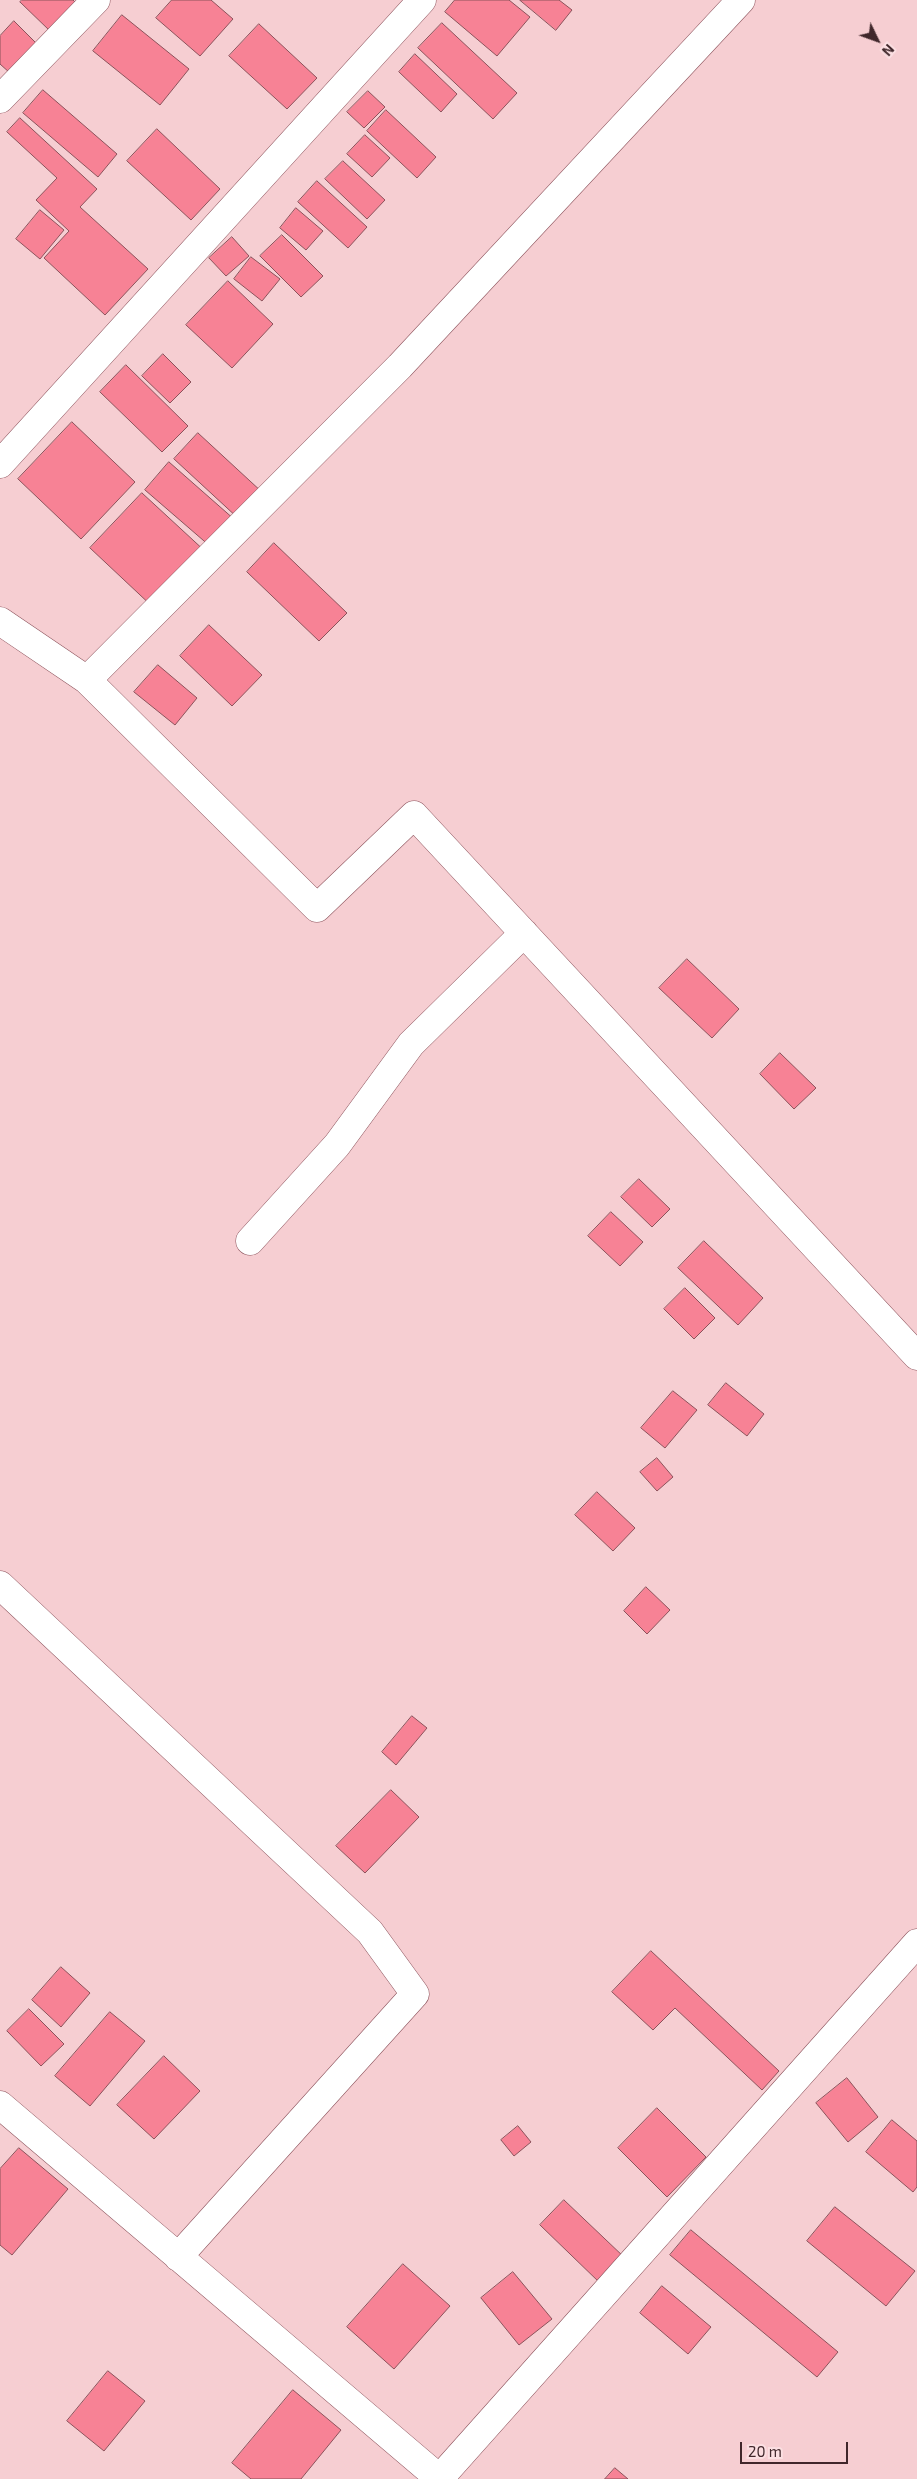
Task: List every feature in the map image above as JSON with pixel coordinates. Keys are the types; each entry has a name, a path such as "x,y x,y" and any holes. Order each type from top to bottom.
{"street":[{"path":"0,99 96,0"},
{"path":"0,464 422,0"},
{"path":"87,680 400,366 741,0"},
{"path":"0,621 87,680 317,908 414,815 917,1356"},
{"path":"250,1241 337,1145 411,1044 524,933"},
{"path":"0,1585 370,1932 415,1994 178,2257"},
{"path":"0,2106 440,2479 917,1943"}],"building":[{"path":"22,0 73,0 76,3 50,31 20,2"},
{"path":"172,0 211,0 233,19 200,56 156,18"},
{"path":"455,0 509,0 530,17 497,56 445,12"},
{"path":"520,0 559,0 572,10 556,30"},
{"path":"122,15 189,69 160,105 93,51"},
{"path":"14,21 38,45 10,73 0,64 0,36"},
{"path":"442,23 517,93 493,119 418,48"},
{"path":"259,24 317,78 287,109 229,56"},
{"path":"415,54 457,94 441,112 399,72"},
{"path":"43,90 117,154 98,177 23,113"},
{"path":"368,91 385,107 364,128 347,112"},
{"path":"386,110 436,157 417,178 367,131"},
{"path":"20,118 97,189 80,207 148,269 105,315 44,258 69,231 36,200 57,178 7,132"},
{"path":"157,129 220,189 191,220 127,161"},
{"path":"365,135 390,158 372,177 347,154"},
{"path":"343,161 385,200 367,219 325,179"},
{"path":"317,181 367,227 348,248 298,202"},
{"path":"296,208 323,231 306,250 280,228"},
{"path":"40,210 64,230 40,259 16,239"},
{"path":"282,235 323,276 301,297 260,256"},
{"path":"232,237 249,256 226,276 209,258"},
{"path":"251,257 280,279 262,301 234,279"},
{"path":"228,281 273,324 232,368 186,325"},
{"path":"163,354 191,382 170,403 142,376"},
{"path":"126,365 188,426 162,452 100,392"},
{"path":"72,422 135,482 81,539 18,479"},
{"path":"198,433 263,493 239,519 174,459"},
{"path":"169,462 235,520 211,547 145,490"},
{"path":"142,493 207,553 155,609 90,548"},
{"path":"274,543 347,613 319,641 247,572"},
{"path":"209,625 262,675 232,706 180,656"},
{"path":"158,665 197,698 175,725 134,692"},
{"path":"687,959 739,1009 712,1038 659,988"},
{"path":"780,1053 816,1088 794,1109 760,1074"},
{"path":"639,1179 670,1209 652,1227 621,1197"},
{"path":"611,1212 643,1242 620,1266 588,1236"},
{"path":"704,1241 763,1298 738,1325 678,1268"},
{"path":"685,1288 715,1318 694,1339 664,1309"},
{"path":"726,1383 764,1414 747,1436 708,1405"},
{"path":"673,1391 697,1410 665,1448 641,1428"},
{"path":"657,1458 673,1477 657,1491 640,1472"},
{"path":"597,1492 635,1528 613,1551 575,1515"},
{"path":"646,1587 670,1610 647,1634 624,1611"},
{"path":"412,1716 427,1728 396,1765 382,1752"},
{"path":"391,1790 419,1817 365,1873 336,1846"},
{"path":"651,1951 779,2071 762,2090 675,2008 653,2030 612,1992"},
{"path":"61,1967 90,1993 61,2027 32,2000"},
{"path":"29,2009 64,2044 41,2066 7,2031"},
{"path":"110,2012 145,2041 90,2106 55,2076"},
{"path":"164,2056 200,2091 154,2139 117,2105"},
{"path":"847,2078 878,2117 848,2142 816,2103"},
{"path":"657,2108 706,2157 667,2197 618,2148"},
{"path":"892,2120 917,2141 917,2187 913,2192 866,2152"},
{"path":"518,2126 531,2142 514,2156 501,2140"},
{"path":"19,2148 68,2189 12,2255 0,2245 0,2169"},
{"path":"564,2200 625,2258 600,2283 540,2225"},
{"path":"835,2207 915,2271 886,2306 807,2241"},
{"path":"691,2230 838,2352 817,2377 670,2255"},
{"path":"403,2264 450,2306 394,2369 347,2327"},
{"path":"513,2272 552,2319 519,2345 481,2298"},
{"path":"662,2286 711,2327 688,2354 640,2313"},
{"path":"108,2371 145,2401 104,2451 67,2421"},
{"path":"293,2390 341,2430 301,2479 251,2479 232,2463"},
{"path":"615,2468 628,2479 605,2479"}]}
